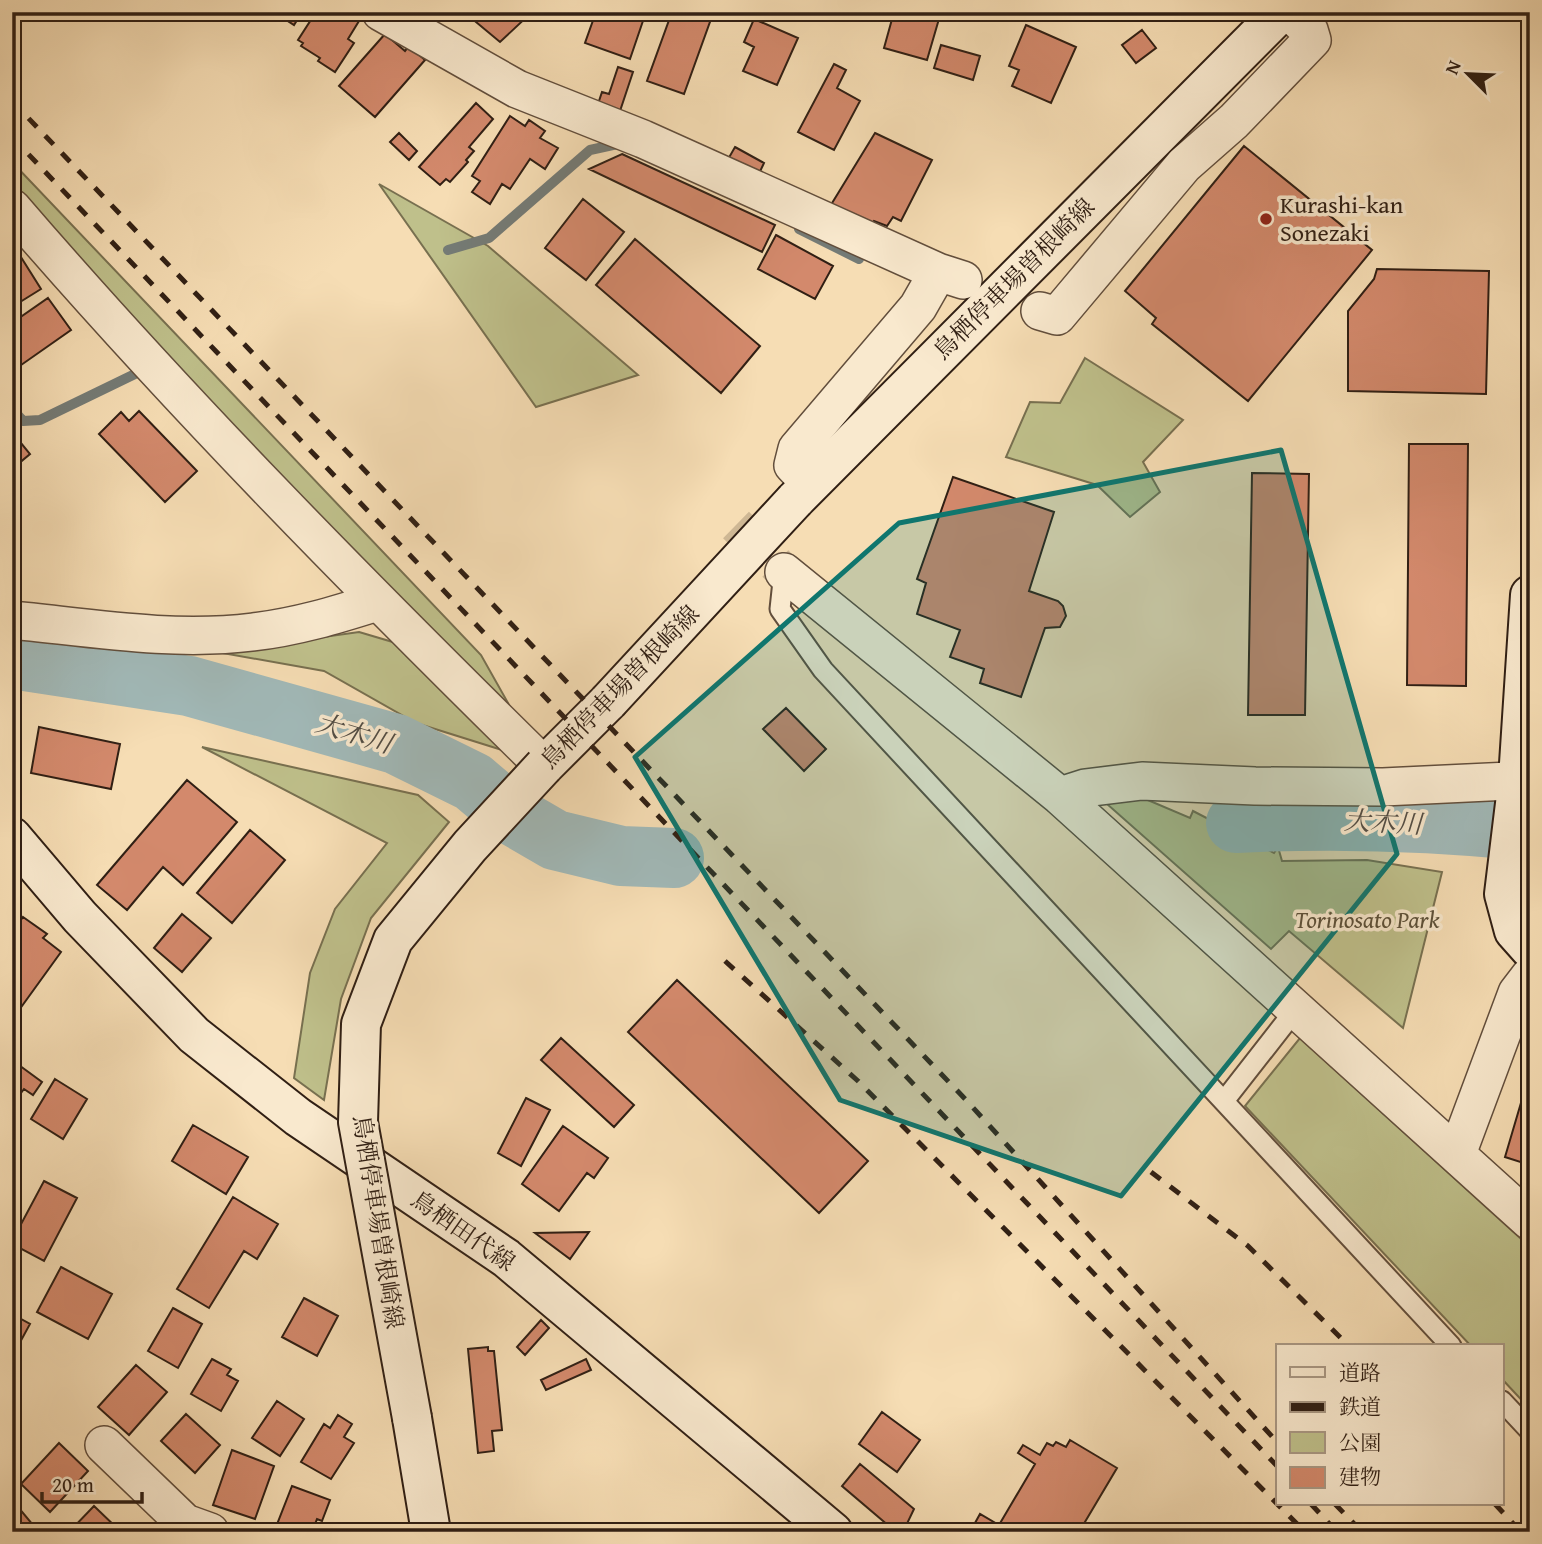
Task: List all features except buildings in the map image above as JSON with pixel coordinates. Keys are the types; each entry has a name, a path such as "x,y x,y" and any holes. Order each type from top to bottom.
{"main road":[{"name":"鳥栖停車場曽根崎線","path":"431,1532 358,1122 361,1024 393,940 470,846 803,492 1281,12"},
{"path":"1530,595 1524,779 1506,869 1504,894 1514,931 1530,949"},
{"name":"鳥栖田代線","path":"12,836 80,918 194,1035 298,1117 506,1258 832,1532"}],"street":[{"path":"382,12 517,89 643,139 950,276 918,307 797,449 793,465 803,492"},
{"path":"1040,311 1058,316 1184,165 1234,121 1312,40 1309,30 1290,12"},
{"path":"12,208 93,303 377,602 544,766"},
{"path":"784,572 1060,796 1530,1221"},
{"path":"12,620 167,635 213,635 312,622 377,602"},
{"path":"1060,796 1085,788 1142,781 1255,786 1383,787 1524,779"},
{"path":"1457,1154 1517,993 1530,976"},
{"path":"104,1445 185,1523 210,1532"}],"lane":[{"path":"784,572 780,608 823,670 1449,1344"},
{"path":"1224,1101 1296,1009"},
{"path":"1504,1403 1530,1431"}],"highlighted area":[{"path":"1281,450 1397,854 1121,1196 840,1100 635,757 899,523"}],"green space":[{"path":"12,162 481,655 521,726 120,312 12,184"},
{"path":"379,184 488,246 638,375 536,407"},
{"path":"1085,358 1183,420 1143,462 1160,492 1130,517 1097,485 1006,457 1030,402 1060,403"},
{"path":"359,632 396,643 502,750 416,723 324,671 217,652"},
{"path":"202,747 418,795 449,822 371,918 341,999 324,1100 294,1078 310,973 335,909 387,843"},
{"name":"Torinosato Park","path":"1136,795 1190,818 1193,811 1274,853 1278,847 1282,861 1367,860 1442,872 1403,1028 1289,931 1271,949 1107,804"},
{"path":"1300,1038 1530,1247 1530,1409 1504,1381 1504,1344 1469,1344 1245,1106"}],"waterway":[{"path":"448,250 489,238 590,150 622,143"},
{"path":"799,229 859,259"},
{"path":"12,409 23,421 40,420 137,373"},
{"name":"大木川","path":"12,659 189,686 396,744 473,782 512,815 555,840 621,856 674,858"},
{"name":"大木川","path":"1236,823 1383,821 1530,831"}],"tunnel":[{"path":"736,525 784,572"}],"railway":[{"path":"12,101 967,1101 1276,1441"},
{"path":"12,137 1276,1465"},
{"path":"725,961 858,1081 1276,1503"},
{"path":"1151,1172 1248,1246 1347,1344"},
{"path":"1279,1506 1305,1532"},
{"path":"1313,1506 1337,1532"},
{"path":"1337,1506 1362,1532"},
{"path":"1497,1506 1521,1532"}],"place":[{"name":"Kurashi-kan Sonezaki","path":"1266,219"}]}
